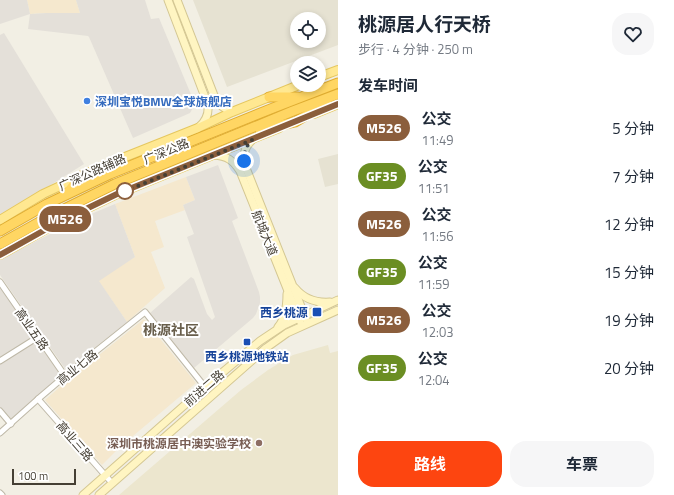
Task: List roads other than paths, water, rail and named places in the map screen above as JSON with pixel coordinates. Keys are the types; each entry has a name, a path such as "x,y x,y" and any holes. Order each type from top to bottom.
{"highway":[{"name":"广深公路","path":"0,231 47,204 110,174 338,83"},
{"name":"广深公路","path":"0,244 52,215 115,184 293,111 338,95"},
{"path":"235,135 295,122 338,95"},
{"path":"269,97 303,96"},
{"path":"66,195 81,176"},
{"path":"39,222 59,222"}],"main road":[{"path":"168,0 209,109 207,118 198,128"},
{"path":"179,0 215,98 218,104 232,112"},
{"path":"326,74 338,70"},
{"path":"196,74 202,77 205,71"},
{"name":"广深公路辅路","path":"0,220 43,194 104,165 198,128 232,112 290,89"},
{"path":"0,255 59,222 117,194 338,104"},
{"name":"航城大道","path":"252,140 245,150 244,161 246,168 305,324"},
{"name":"航城大道","path":"214,155 227,157 232,160 240,171 289,284"},
{"path":"274,331 280,325 285,313 289,284 308,299 321,302 338,300"},
{"name":"前进二路","path":"83,495 251,348 274,331 338,300"},
{"name":"前进二路","path":"99,495 266,348 287,333 338,310"}],"street":[{"name":"高业五路","path":"0,282 65,376"},
{"name":"高业七路","path":"0,433 65,376 145,312 205,387"},
{"path":"0,361 38,337"},
{"name":"高业三路","path":"38,399 112,483"},
{"path":"0,411 11,424"}],"place":[{"name":"深圳宝悦BMW全球旗舰店","path":"87,101"},
{"name":"西乡桃源","path":"317,312"},
{"name":"西乡桃源地铁站","path":"247,342"},
{"name":"深圳市桃源居中澳实验学校","path":"259,443"}],"district":[{"name":"桃源社区","path":"171,329"}]}
